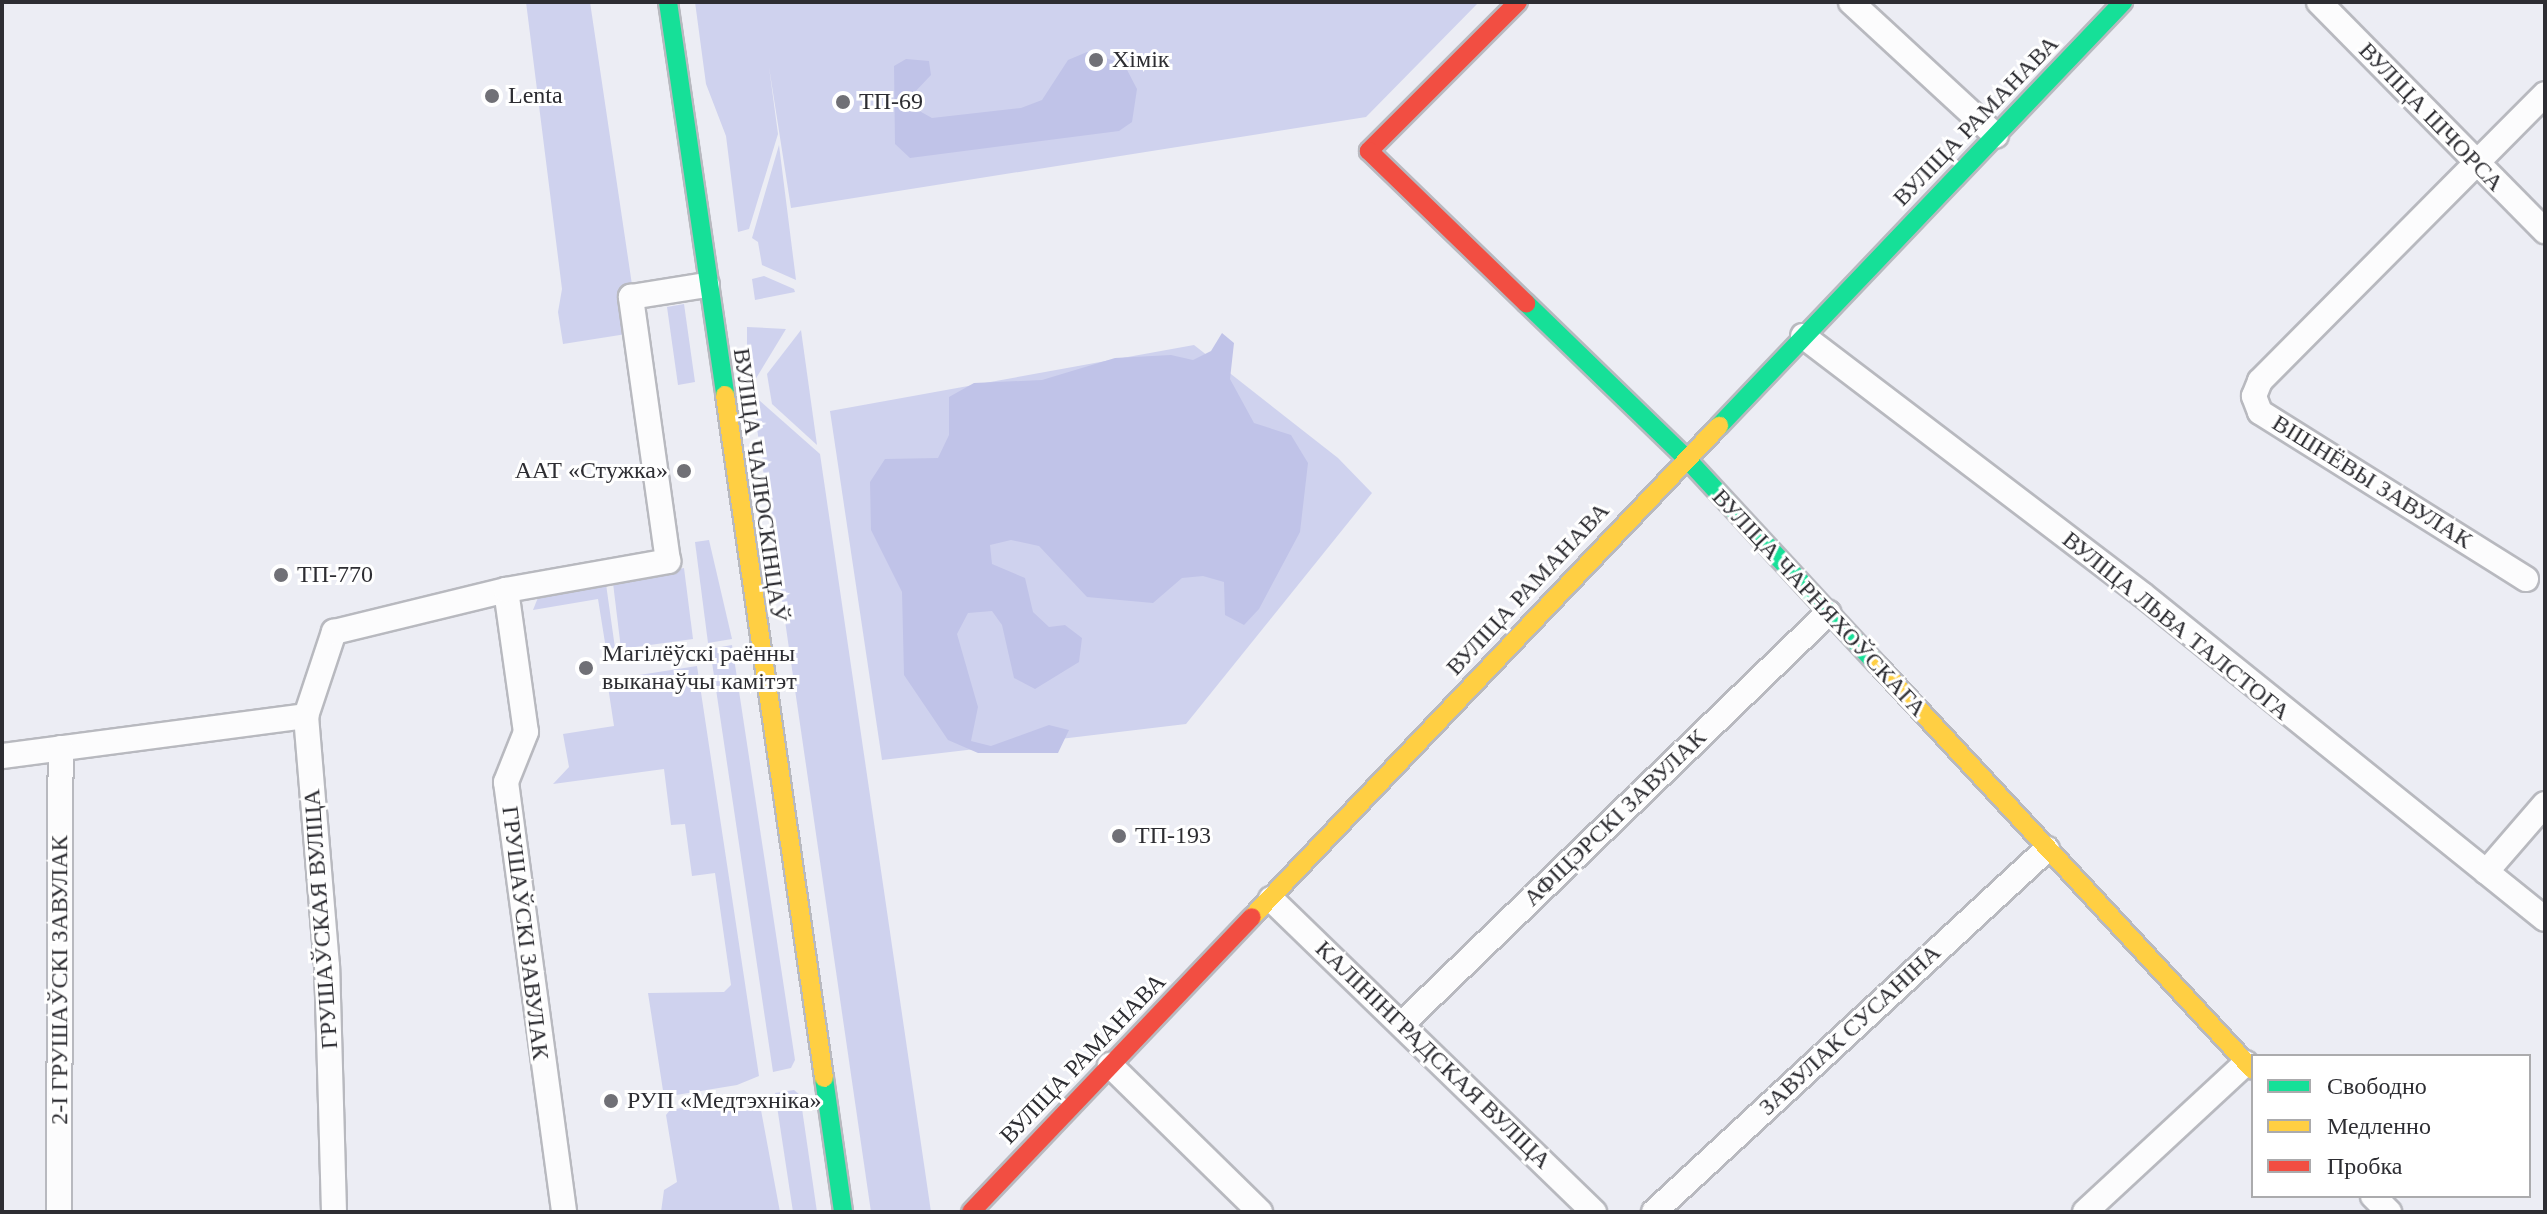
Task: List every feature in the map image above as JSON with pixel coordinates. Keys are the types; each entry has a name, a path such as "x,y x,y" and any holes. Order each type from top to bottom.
{"main road":[{"name":"ВУЛІЦА ЧАЛЮСКІНЦАЎ","path":"668,2 843,1212"},
{"name":"ВУЛІЦА ЧАРНЯХОЎСКАГА","path":"1518,2 1369,151 1686,458 2250,1067"},
{"name":"ВУЛІЦА РАМАНАВА","path":"971,1212 2123,2"}],"street":[{"path":"1851,2 1996,136"},
{"name":"ВУЛІЦА ШЧОРСА","path":"2319,2 2473,163 2545,231"},
{"path":"2473,163 2545,94"},
{"name":"ВІШНЁВЫ ЗАВУЛАК","path":"2473,163 2260,381 2254,396 2260,412 2526,579"},
{"path":"506,590 668,561 631,297 707,285"},
{"name":"ВУЛІЦА ЛЬВА ТАЛСТОГА","path":"1803,336 2143,595 2545,919"},
{"name":"ГРУШАЎСКАЯ ВУЛІЦА","path":"334,1212 327,966 306,716 334,632 506,590"},
{"name":"ГРУШАЎСКІ ЗАВУЛАК","path":"506,590 526,732 506,782 564,1212"},
{"name":"АФІЦЭРСКІ ЗАВУЛАК","path":"1403,1023 1828,613"},
{"path":"2,756 306,716"},
{"name":"2-І ГРУШАЎСКІ ЗАВУЛАК","path":"59,1212 61,748"},
{"path":"2486,872 2545,804"},
{"name":"ЗАВУЛАК СУСАНІНА","path":"1654,1212 2047,849"},
{"name":"КАЛІНІНГРАДСКАЯ ВУЛІЦА","path":"1271,899 1403,1023 1594,1212"},
{"path":"1110,1065 1260,1212"},
{"path":"2085,1212 2250,1067"}],"shaded area":[{"path":"526,2 590,2 639,332 563,344 558,312 562,289"},
{"name":"Хімік","path":"695,2 1479,2 1366,117 791,208 769,67 778,134 749,229 738,232 726,136 706,84"},
{"path":"1087,52 1124,64 1137,89 1132,122 1119,131 910,158 895,144 894,66 906,59 929,61 931,75 913,94 914,108 932,118 1021,108 1042,100 1068,60"},
{"path":"779,145 796,280 762,265 758,242 752,238"},
{"path":"764,276 795,292 755,300 752,279"},
{"path":"684,304 695,382 678,385 667,307"},
{"path":"747,327 786,329 755,380 747,364"},
{"path":"801,330 817,445 772,404 767,374"},
{"path":"1222,333 1234,343 1230,379 1254,423 1291,435 1308,463 1300,532 1259,609 1244,625 1225,615 1224,582 1203,576 1182,578 1153,603 1087,597 1039,546 1011,540 990,545 992,564 1025,578 1033,612 1049,627 1065,625 1082,638 1079,662 1035,689 1014,678 1002,625 992,611 968,613 957,634 978,707 971,741 991,746 1049,725 1069,730 1058,753 978,753 948,740 904,675 902,592 871,530 870,482 885,459 938,458 949,435 949,397 974,383 1042,380 1115,358 1171,355 1193,360 1211,351"},
{"path":"1194,345 1338,458 1372,493 1186,724 882,760 830,411"},
{"path":"752,394 820,454 931,1212 871,1212"},
{"path":"709,540 732,639 708,643 695,542"},
{"path":"684,568 693,639 621,649 613,583"},
{"path":"606,584 615,648 606,649 598,599 533,610 539,595"},
{"path":"732,645 795,1060 791,1068 773,1072 710,649"},
{"path":"697,666 759,1076 737,1085 664,1097 648,993 724,992 731,985 715,873 692,876 685,824 671,825 664,769 553,784 569,767 563,734 614,726 607,680"},
{"path":"794,1090 800,1095 817,1212 793,1212 775,1093"},
{"path":"758,1094 780,1212 661,1212 664,1190 677,1182 666,1115 670,1110"}],"traffic: fast":[{"path":"668,2 725,395"},
{"path":"1719,426 2123,2"},
{"path":"1526,303 1686,458 1877,664"},
{"path":"824,1078 843,1212"}],"traffic: slow":[{"path":"725,395 824,1078"},
{"path":"1252,917 1719,426"},
{"path":"1877,664 2251,1068"}],"traffic: jam":[{"path":"1518,2 1369,151 1526,303"},
{"path":"971,1212 1252,917"}],"place":[{"name":"Хімік","path":"1096,60"},
{"name":"Lenta","path":"492,96"},
{"name":"ТП-69","path":"843,102"},
{"name":"ААТ «Стужка»","path":"684,471"},
{"name":"ТП-770","path":"281,575"},
{"name":"Магілёўскі раённы выканаўчы камітэт","path":"586,668"},
{"name":"ТП-193","path":"1119,836"},
{"name":"РУП «Медтэхніка»","path":"611,1101"}]}
